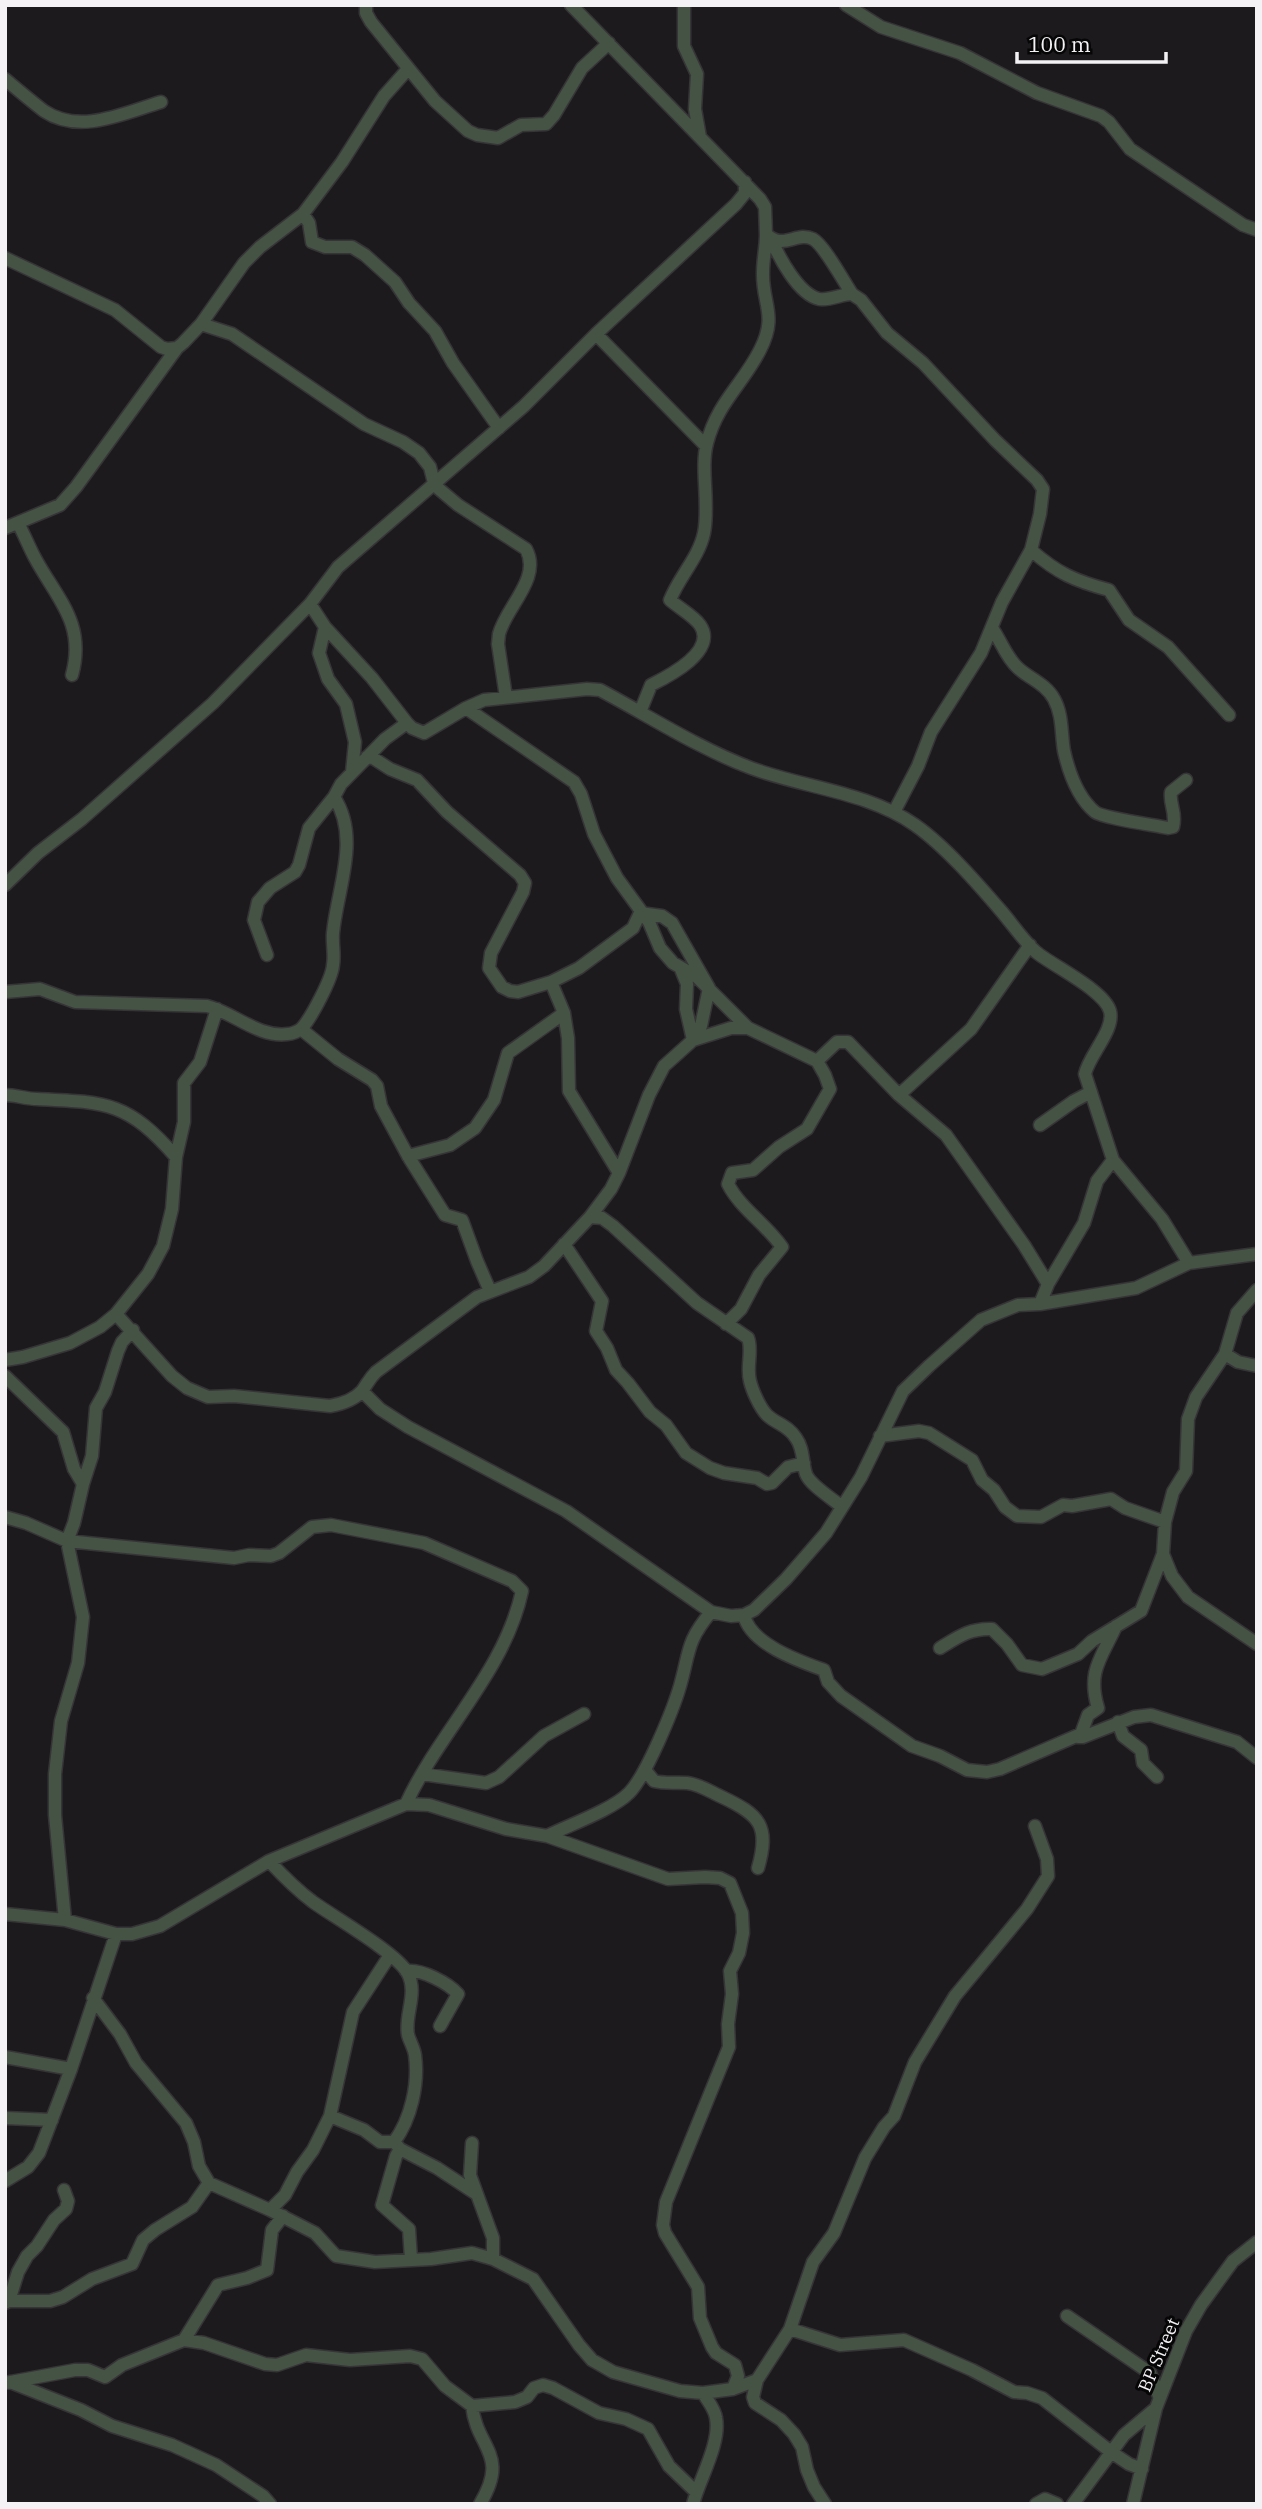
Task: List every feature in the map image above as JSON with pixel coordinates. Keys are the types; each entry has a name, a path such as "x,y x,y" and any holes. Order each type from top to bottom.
{"street":[{"path":"366,5 366,13 371,22 435,101 468,131 477,135 498,138 522,125 546,124 554,116 582,68 609,43"},
{"path":"571,5 760,198 765,207 768,237 763,273 770,313 766,333 760,351 722,404 706,446 704,460 708,501 704,535 670,600 700,625 704,638 702,649 676,672 651,685 640,712"},
{"path":"684,5 684,46 697,74 695,109 700,137"},
{"path":"846,5 880,27 960,53 1037,93 1101,116 1130,149 1243,225 1257,230"},
{"path":"5,528 60,505 76,487 177,348 201,324 244,262 303,214 342,162 384,96 408,69"},
{"path":"5,79 44,110 74,122 93,122 161,102"},
{"path":"5,885 38,853 82,819 213,703 310,604 338,567 524,406 596,334 736,204 745,193 745,182"},
{"path":"303,214 309,223 312,242 325,247 352,247 366,255 394,282 435,331 453,363 499,428"},
{"path":"768,237 785,243 804,236 816,240 852,294 861,300 887,333 923,363 1043,489 1031,550 1002,602 981,653 930,732 918,766 894,812"},
{"path":"768,237 781,264 816,298 852,294"},
{"path":"5,258 114,310 161,347 177,348"},
{"path":"201,324 232,334 364,424 403,442 419,453 429,467 434,483 458,505 526,549 531,569 499,634 506,697"},
{"path":"596,334 706,446"},
{"path":"19,523 35,558 69,614 77,656 72,675"},
{"path":"1031,550 1058,572 1075,581 1109,590 1129,620 1168,647 1228,715"},
{"path":"310,604 325,627 372,678 407,723 424,733 466,708 484,701 587,689 600,690 699,744 751,768 894,812 933,840 991,899 1030,945 1083,983 1102,999 1110,1010 1108,1029 1085,1074 1114,1160 1162,1219 1189,1263"},
{"path":"325,627 319,653 320,663 346,704 355,742 352,772"},
{"path":"992,628 1008,657 1019,669 1039,681 1054,697 1072,779 1079,793 1097,814 1173,827 1176,817 1170,798 1171,792 1186,780"},
{"path":"466,708 574,782 581,794 594,834 617,878 649,922 660,948 680,967 697,977 748,1028 817,1061 825,1075 830,1089 807,1129 779,1147 753,1170 732,1173 728,1184 734,1195 770,1230 782,1247 759,1275 741,1309 726,1324"},
{"path":"267,955 254,920 258,902 270,888 295,872 309,828 341,784 385,739 407,723"},
{"path":"367,757 417,780 447,812 520,875 525,883 523,892 491,953 489,968 502,987 518,992 551,982 579,968 633,928 640,913"},
{"path":"5,992 40,989 75,1002 207,1006 265,1033 288,1034 301,1029 326,987 333,967 333,934 347,853 344,820 334,797"},
{"path":"640,913 662,916 672,923 709,988 705,1010 693,1040"},
{"path":"899,1095 971,1029 1030,945"},
{"path":"680,967 688,984 686,1009 693,1040"},
{"path":"551,982 564,1013 568,1038 569,1091 619,1173"},
{"path":"5,1360 70,1343 100,1327 116,1314 148,1274 163,1245 172,1209 176,1157 184,1122 184,1083 200,1062 217,1009"},
{"path":"408,1156 450,1145 475,1128 494,1100 508,1053 564,1013"},
{"path":"116,1314 172,1376 187,1388 208,1397 234,1396 330,1406 342,1404 362,1391 367,1380 376,1371 477,1297 529,1277 544,1266 590,1217 611,1189 649,1095 664,1066 693,1040 731,1028 748,1028"},
{"path":"301,1029 377,1086 381,1106 445,1215 462,1220 491,1291"},
{"path":"817,1061 837,1042 848,1042 899,1095 946,1135 1048,1284"},
{"path":"1040,1125 1091,1092"},
{"path":"5,1095 33,1099 85,1100 121,1110 153,1130 176,1157"},
{"path":"1040,1304 1048,1284 1084,1223 1097,1181 1114,1160"},
{"path":"590,1217 602,1218 614,1226 697,1303 748,1338 750,1382 766,1414 783,1424 796,1438 810,1481 842,1507"},
{"path":"564,1244 602,1301 595,1325 596,1331 616,1370 650,1412 666,1425 686,1453 710,1468 757,1478 767,1484 772,1483 788,1467 804,1463"},
{"path":"362,1391 380,1409 408,1427 566,1511 711,1612 731,1616 744,1615 754,1610 826,1533 860,1478 903,1391 981,1320 1018,1305 1040,1304 1136,1288 1189,1263 1257,1254"},
{"path":"940,1648 967,1632 992,1629 1022,1665 1042,1669 1078,1654 1092,1641 1141,1611 1146,1604 1163,1554 1165,1521 1173,1492 1186,1471 1188,1419 1196,1397 1225,1354 1237,1313 1257,1290"},
{"path":"65,1920 55,1815 55,1774 61,1721 78,1662 83,1617 66,1541 74,1523 82,1484 92,1456 96,1408 105,1392 122,1342 133,1330"},
{"path":"1225,1354 1238,1362 1257,1366"},
{"path":"5,1376 63,1432 74,1469 82,1484"},
{"path":"880,1436 929,1433 972,1460 982,1480 994,1490 1004,1507 1017,1516 1041,1517 1063,1505 1072,1506 1111,1499 1125,1508 1165,1521"},
{"path":"5,1517 26,1523 66,1541 234,1558 249,1555 271,1556 312,1527 331,1525 424,1543 512,1581 522,1591 518,1610 493,1661 406,1804"},
{"path":"1163,1554 1172,1576 1188,1597 1256,1641"},
{"path":"547,1836 617,1802 629,1793 645,1770 680,1688 691,1640 711,1612"},
{"path":"744,1615 746,1623 753,1631 790,1658 824,1670 828,1682 841,1696 885,1728 912,1746 967,1770 987,1772 1000,1769 1118,1722 1151,1715 1237,1742 1257,1758"},
{"path":"1078,1737 1088,1715 1098,1708 1093,1692 1096,1668 1116,1626"},
{"path":"422,1774 486,1783 499,1777 544,1736 584,1714"},
{"path":"1118,1722 1123,1737 1141,1750 1143,1763 1157,1777"},
{"path":"645,1770 654,1781 688,1783 740,1805 752,1815 761,1826 764,1845 758,1868"},
{"path":"5,1914 65,1920 116,1934 132,1934 160,1926 270,1861 406,1804 429,1805 506,1829 547,1836 668,1879 705,1877 720,1878 730,1883 742,1913 743,1933 739,1953 730,1971 732,1994 728,2024 729,2047 666,2202 663,2225 665,2233 698,2287 699,2318 712,2347 716,2353 735,2365 738,2375 733,2389"},
{"path":"825,2504 814,2487 802,2447 794,2434 781,2420 755,2403 753,2398 757,2380 790,2329 813,2262 834,2233 865,2158 894,2116 915,2062 955,1996 1027,1909 1048,1876 1047,1859 1035,1826"},
{"path":"270,1861 286,1880 312,1901 390,1955 407,1971 413,1989 407,2032 415,2055 415,2086 382,2205 408,2229 411,2259"},
{"path":"5,2181 28,2166 39,2153 71,2069 116,1934"},
{"path":"270,2210 285,2196 330,2116 353,2012 390,1955"},
{"path":"407,1971 422,1973 452,1987 458,1994 440,2025"},
{"path":"93,1998 120,2034 136,2063 186,2123 194,2142 199,2166 209,2183 283,2216 315,2234 341,2258 375,2262 431,2259 472,2253 493,2259 533,2279 579,2345 592,2360 613,2372 681,2391 703,2393 733,2389 757,2380"},
{"path":"5,2057 71,2069"},
{"path":"330,2116 364,2130 380,2142 397,2146 475,2193"},
{"path":"5,2118 52,2120"},
{"path":"472,2143 470,2175 493,2238 493,2259"},
{"path":"64,2189 68,2201 66,2209 54,2220 27,2256 7,2302 50,2301 63,2297 92,2278 132,2264 143,2240 192,2207 209,2183"},
{"path":"184,2340 218,2285 267,2270 272,2231 283,2216"},
{"name":"BP Street","path":"1133,2504 1157,2402 1186,2331 1233,2261 1257,2242"},
{"path":"1068,2316 1150,2373 1157,2402 1124,2435 1073,2504"},
{"path":"790,2329 840,2345 904,2340 972,2370 1007,2389 1042,2399 1111,2452 1142,2469"},
{"path":"7,2383 75,2370 88,2370 106,2377 122,2365 184,2340 204,2343 265,2364 277,2365 306,2356 350,2360 410,2356 422,2359 445,2386 472,2406 514,2402 527,2397 534,2388 543,2385 599,2413 626,2419 648,2429 669,2466 694,2498 709,2464 716,2424 716,2415 703,2393"},
{"path":"7,2383 81,2410 112,2426 172,2445 216,2465 263,2496 270,2504"},
{"path":"472,2406 473,2418 492,2455 494,2474 480,2504"},
{"path":"1036,2504 1045,2499 1057,2504"}]}
